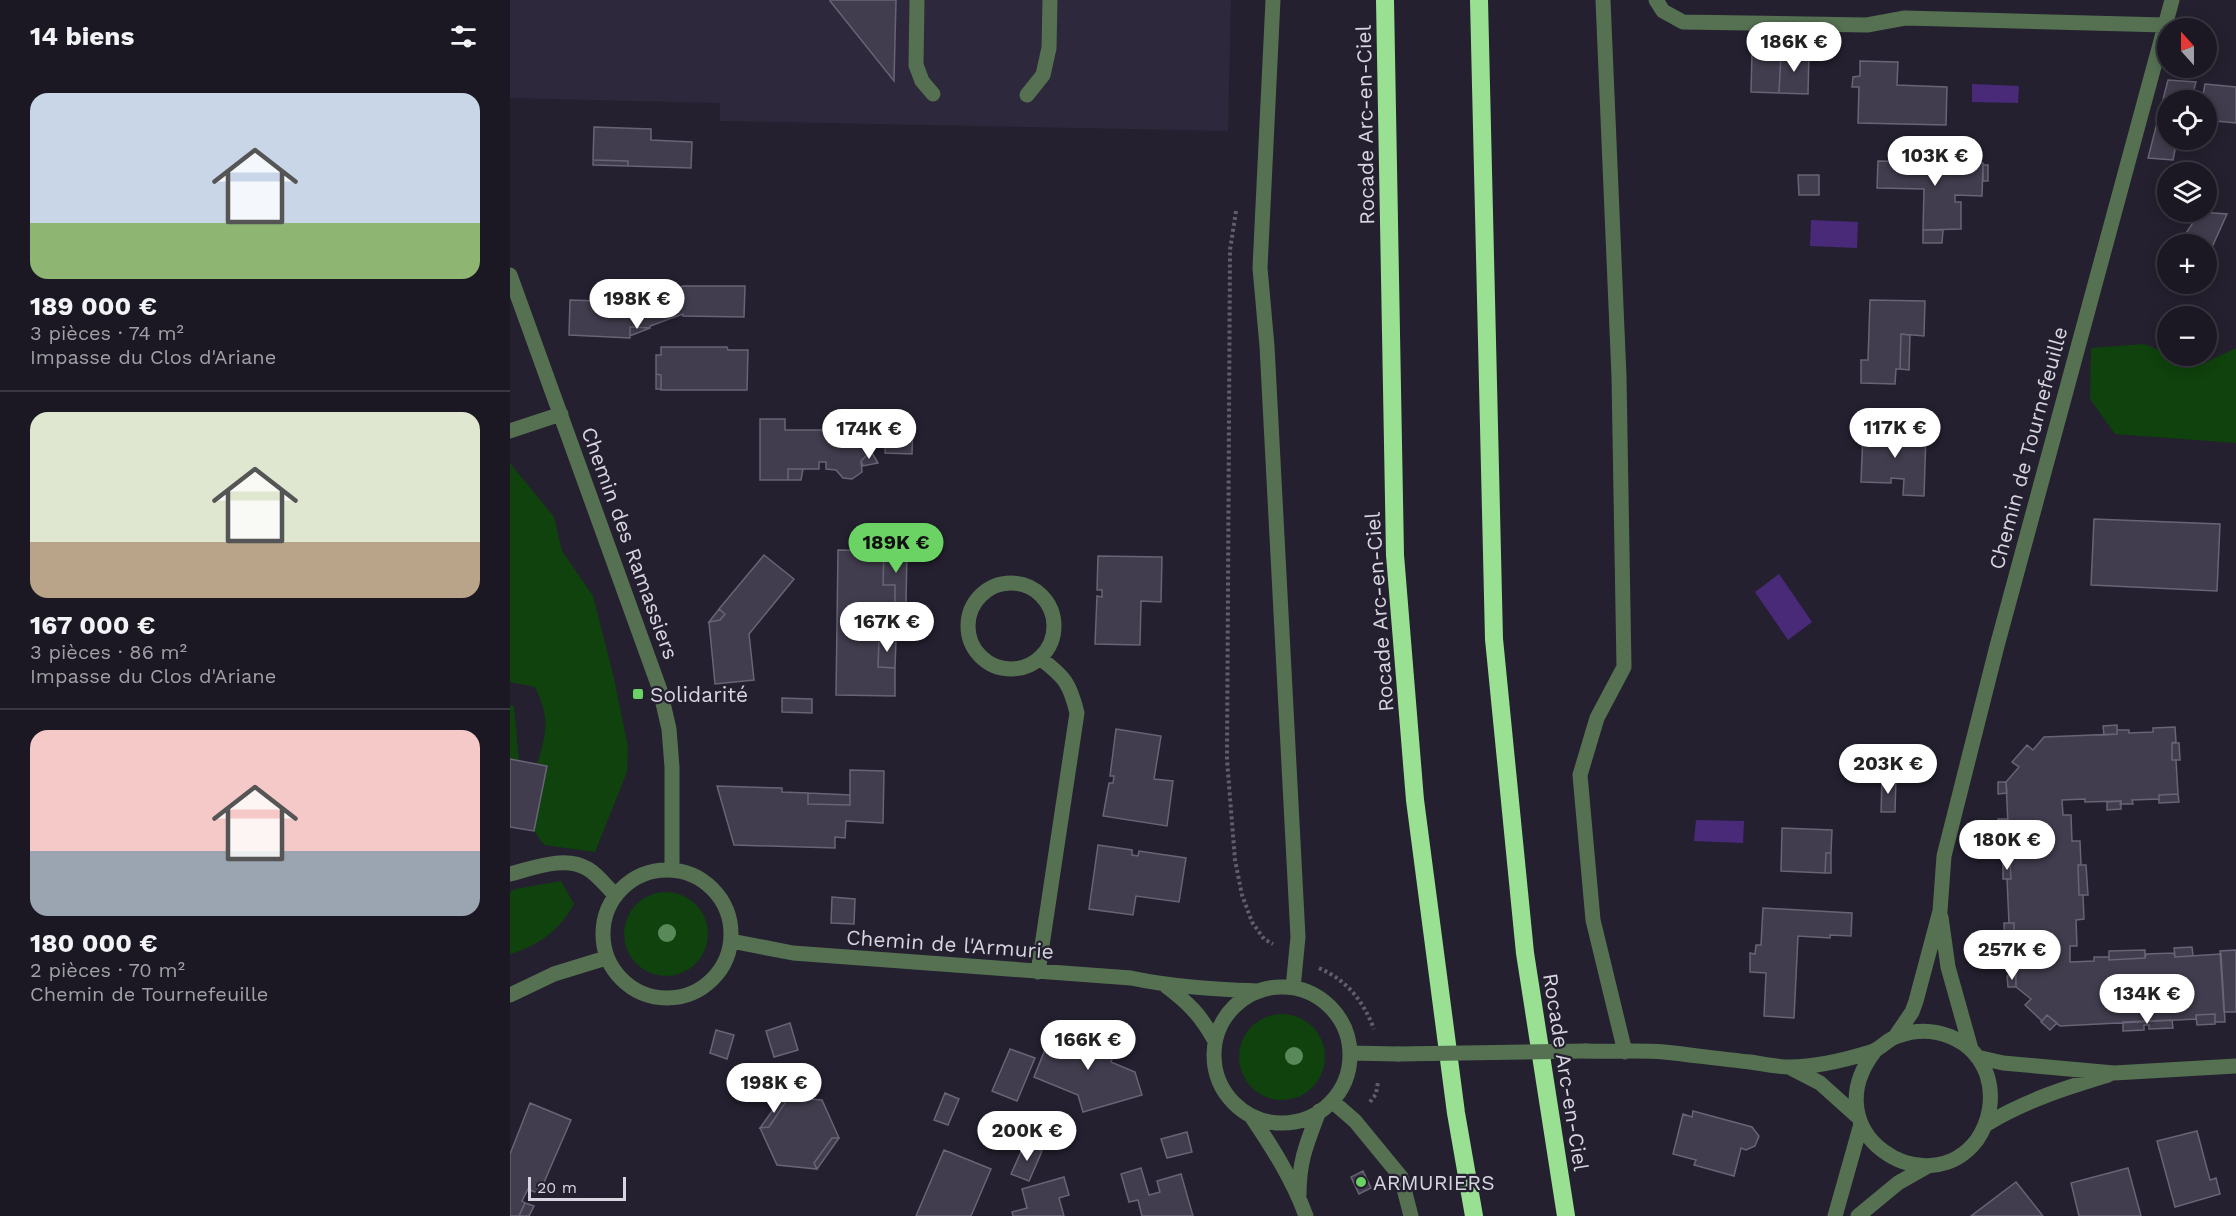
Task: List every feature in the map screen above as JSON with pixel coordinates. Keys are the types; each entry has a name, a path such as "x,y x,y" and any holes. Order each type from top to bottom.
{"highway":[{"name":"Rocade Arc-en-Ciel","path":"1385,0 1395,555 1415,800 1456,1113 1474,1216"},
{"name":"Rocade Arc-en-Ciel","path":"1479,0 1494,639 1525,953 1566,1216"}],"street":[{"path":"917,0 916,65 922,81 933,94"},
{"path":"1027,95 1043,75 1049,48 1050,0"},
{"path":"1273,0 1260,268 1267,346 1299,937 1293,988"},
{"path":"1603,0 1619,377 1624,667 1597,718 1580,775 1593,920 1611,1002 1625,1052"},
{"path":"1656,0 1663,11 1683,22 1867,25 1905,18 2157,25"},
{"name":"Chemin de Tournefeuille","path":"2166,18 2172,0"},
{"name":"Chemin de Tournefeuille","path":"1895,1037 1912,1012 1916,1001 1940,911 1944,856 1994,657 2157,51"},
{"name":"Chemin des Ramassiers","path":"510,275 660,690 669,729 672,767 672,870"},
{"path":"510,431 561,414"},
{"path":"1006,582 1033,588 1051,608 1054,635 1041,659 1016,670 988,665 970,644 967,617 981,593 1006,582"},
{"path":"1038,972 1077,713 1072,693 1061,675 1041,659"},
{"path":"510,874 556,863 573,864 588,869 615,895"},
{"path":"672,870 697,877 717,893 729,915 731,941 725,961 713,979 696,992 675,998 654,998 634,990 617,976 606,958 603,925 615,895 631,880 651,872 672,870"},
{"name":"Chemin de Tournefeuille","path":"1940,911 1948,967 1974,1053"},
{"name":"Chemin de l'Armurie","path":"731,941 793,953 1131,978 1196,989 1258,991"},
{"path":"510,995 554,974 606,958"},
{"name":"Chemin de l'Armurie","path":"1165,985 1188,1003 1202,1018 1215,1041"},
{"path":"1251,1116 1286,1123 1303,1119 1319,1112 1332,1101 1342,1087 1348,1070 1350,1053 1345,1030 1333,1010 1315,995 1293,988 1275,987 1258,991 1243,999 1230,1011 1221,1025 1215,1041 1214,1059 1217,1076 1231,1099 1251,1116 1273,1148 1306,1216"},
{"path":"1928,1166 1895,1159 1881,1150 1869,1139 1860,1121 1856,1090 1866,1063 1875,1051 1895,1037 1910,1032 1927,1030 1943,1033 1957,1039 1974,1053 2003,1063 2114,1073 2236,1065"},
{"path":"1350,1053 1660,1052 1789,1067 1824,1064 1875,1051"},
{"path":"1858,1216 1898,1183 1928,1166 1946,1162 1962,1153 1976,1141 1985,1125 1991,1097 1989,1083 1974,1053"},
{"path":"1789,1067 1820,1083 1860,1121"},
{"path":"1985,1125 2012,1109 2062,1088 2114,1073"},
{"path":"1332,1101 1355,1121 1401,1177 1411,1216"},
{"path":"1299,1198 1302,1155 1319,1112"},
{"path":"1836,1216 1860,1121"}],"path":[{"path":"1237,206 1230,250 1227,760 1235,860 1242,895 1252,922 1264,939 1336,975 1357,995 1375,1030"},
{"path":"1355,1121 1376,1094 1378,1082"}],"shaded area":[{"path":"510,0 1231,0 1228,131 720,121 720,103 510,98"},
{"path":"1972,84 2019,86 2018,103 1972,102"},
{"path":"1811,220 1858,222 1857,248 1810,246"},
{"path":"1779,574 1812,622 1788,640 1755,592"},
{"path":"1696,820 1744,821 1743,843 1694,841"}],"green space":[{"path":"2144,344 2157,349 2157,366 2217,366 2217,357 2236,348 2236,443 2115,434 2090,399 2091,348"},
{"path":"510,463 554,517 562,551 593,596 613,674 628,747 627,772 595,852 544,845 534,831 547,766 537,764 545,734 545,717 535,687 510,682"},
{"path":"510,705 514,706 519,761 510,759"},
{"path":"561,881 574,904 562,922 539,942 510,954 510,892 515,889"},
{"path":"666,892 682,895 696,904 705,918 708,934 705,950 696,964 682,973 666,976 650,973 636,964 627,950 624,934 627,918 636,904 650,895"},
{"path":"1274,1014 1290,1014 1313,1026 1322,1040 1325,1057 1322,1074 1313,1088 1290,1100 1274,1100 1258,1093 1246,1081 1239,1065 1239,1049 1246,1033 1258,1021"}],"building":[{"path":"896,0 894,81 830,1"},
{"path":"1752,52 1781,53 1779,93 1751,92"},
{"path":"1781,53 1809,53 1808,94 1779,93"},
{"path":"1860,61 1898,62 1897,85 1947,87 1946,125 1858,123 1859,87 1852,87 1853,77 1860,76"},
{"path":"2168,80 2196,82 2194,90 2165,90"},
{"path":"2205,84 2236,87 2236,123 2217,121 2217,90 2204,90"},
{"path":"2157,123 2157,150 2175,150 2173,160 2148,158"},
{"path":"594,127 651,129 651,140 692,142 691,168 628,166 628,161 593,160"},
{"path":"593,160 628,161 628,166 593,165"},
{"path":"1878,161 1983,163 1982,196 1955,195 1955,202 1961,202 1961,229 1923,230 1924,189 1877,188"},
{"path":"1983,165 1988,165 1988,181 1983,181"},
{"path":"1798,175 1819,175 1819,195 1799,195"},
{"path":"2217,213 2227,214 2217,236 2217,234 2185,234 2193,222 2217,222"},
{"path":"1923,230 1943,230 1942,243 1923,243"},
{"path":"683,286 745,286 744,317 683,316 683,314 650,326 650,328 630,327 630,338 569,335 570,300 630,302 645,300"},
{"path":"1870,300 1925,301 1924,336 1901,334 1900,369 1896,369 1895,384 1861,383 1861,360 1868,360"},
{"path":"630,327 650,328 630,336"},
{"path":"1901,334 1910,335 1909,370 1900,369"},
{"path":"661,347 727,347 728,350 748,350 747,390 661,390 661,375 656,374 656,355 661,355"},
{"path":"656,374 661,375 661,389 656,389"},
{"path":"760,419 785,419 785,430 871,430 871,451 861,461 862,472 852,479 843,478 836,470 826,469 826,462 819,462 819,469 788,469 788,480 760,480"},
{"path":"886,421 913,421 912,454 885,453"},
{"path":"1863,431 1926,433 1924,496 1903,495 1904,479 1891,478 1891,483 1861,482"},
{"path":"871,451 878,463 863,466 861,461"},
{"path":"788,469 803,469 801,480 788,480"},
{"path":"2094,519 2220,524 2217,591 2091,585"},
{"path":"838,550 884,551 883,585 895,585 895,604 906,604 905,639 879,639 878,667 895,668 895,696 836,695"},
{"path":"884,551 907,551 906,604 895,604 895,585 883,585"},
{"path":"764,555 794,579 749,634 754,680 715,684 709,622 720,620 725,614 719,609"},
{"path":"1098,556 1162,557 1161,602 1141,601 1140,645 1095,644 1097,596 1102,597 1102,590 1097,590"},
{"path":"719,609 725,614 720,620 709,622"},
{"path":"879,639 896,639 895,668 878,667"},
{"path":"782,698 812,699 812,713 782,712"},
{"path":"2117,725 2117,734 2104,735 2103,726"},
{"path":"2175,727 2176,742 2172,743 2172,760 2176,760 2178,794 2159,795 2159,799 2132,800 2133,804 2120,804 2121,801 2062,800 2063,815 2071,815 2072,841 2080,841 2079,895 2083,895 2084,919 2076,920 2077,946 2070,946 2070,962 2094,961 2094,957 2109,957 2109,960 2145,958 2146,954 2174,953 2175,957 2221,954 2225,1022 2215,1022 2215,1014 2196,1015 2196,1019 2060,1026 2047,1015 2042,1021 2025,1005 2031,999 2016,987 2014,923 2009,923 2007,879 2011,879 2010,862 2006,862 2006,846 2009,846 2006,782 2019,767 2012,762 2027,745 2033,750 2044,737 2117,734 2117,730 2129,730 2129,733 2153,732 2153,728"},
{"path":"1116,729 1161,736 1154,779 1173,781 1167,826 1103,816 1109,783 1113,783 1114,776 1110,776"},
{"path":"2172,743 2179,743 2180,760 2172,760"},
{"path":"510,759 547,766 534,831 510,827"},
{"path":"850,770 884,771 883,823 846,821 845,838 835,837 835,848 734,845 717,786 782,788 782,792 808,793 808,804 850,805"},
{"path":"1882,778 1896,778 1895,812 1881,812"},
{"path":"1998,782 2006,782 2007,793 1998,794"},
{"path":"808,793 850,795 850,805 808,804"},
{"path":"2178,794 2179,802 2159,803 2159,795"},
{"path":"2121,801 2121,809 2107,810 2107,802"},
{"path":"1998,819 2008,819 2009,846 2000,846"},
{"path":"1782,828 1832,830 1831,853 1826,853 1825,873 1781,871"},
{"path":"1098,845 1132,850 1132,855 1138,856 1139,851 1186,858 1179,902 1136,896 1133,915 1089,909"},
{"path":"1826,853 1831,853 1831,873 1825,873"},
{"path":"2003,862 2010,862 2011,879 2003,879"},
{"path":"2078,865 2086,865 2088,895 2079,895"},
{"path":"832,897 855,899 854,924 831,923"},
{"path":"1763,908 1852,913 1851,936 1830,935 1830,938 1798,936 1794,1018 1764,1016 1766,973 1750,972 1750,953 1755,954 1756,945 1761,945"},
{"path":"2004,923 2014,923 2014,949 2005,950"},
{"path":"2192,947 2193,956 2175,957 2174,948"},
{"path":"2145,950 2145,958 2109,960 2109,951"},
{"path":"2236,950 2236,1012 2224,1012 2220,951"},
{"path":"2016,975 2016,987 2008,987 2007,976"},
{"path":"2215,1014 2215,1024 2197,1025 2196,1015"},
{"path":"2047,1015 2057,1023 2050,1030 2041,1022"},
{"path":"2172,1020 2173,1028 2149,1029 2149,1025 2144,1025 2144,1030 2123,1031 2123,1022"},
{"path":"790,1023 798,1050 774,1057 766,1031"},
{"path":"716,1030 734,1035 727,1059 710,1053"},
{"path":"1052,1032 1081,1044 1085,1036 1120,1039 1111,1062 1135,1072 1142,1095 1083,1112 1078,1095 1034,1077"},
{"path":"1010,1049 1035,1058 1017,1101 992,1091"},
{"path":"945,1093 959,1099 948,1125 934,1120"},
{"path":"782,1097 785,1103 769,1127 760,1128"},
{"path":"782,1097 822,1100 839,1138 832,1138 814,1163 817,1169 777,1165 760,1128 769,1127 785,1103"},
{"path":"530,1103 571,1120 539,1194 528,1189 522,1201 525,1203 519,1216 510,1216 510,1154"},
{"path":"1693,1111 1752,1127 1759,1136 1755,1146 1746,1150 1741,1148 1734,1176 1694,1165 1696,1160 1673,1154 1683,1114 1692,1117"},
{"path":"2197,1131 2210,1180 2216,1178 2220,1194 2175,1207 2157,1141"},
{"path":"1187,1132 1192,1152 1167,1158 1161,1139"},
{"path":"832,1138 839,1138 817,1169 814,1163"},
{"path":"1025,1143 1042,1151 1029,1181 1011,1174"},
{"path":"944,1150 991,1169 971,1216 916,1216"},
{"path":"1141,1168 1149,1195 1160,1192 1157,1181 1181,1174 1193,1216 1142,1216 1138,1200 1129,1202 1121,1174"},
{"path":"2128,1168 2141,1216 2079,1216 2071,1183"},
{"name":"ARMURIERS","path":"1363,1171 1371,1188 1359,1194 1351,1177"},
{"path":"1064,1177 1069,1195 1059,1198 1064,1216 1013,1216 1012,1212 1027,1208 1022,1189"},
{"path":"2016,1182 2043,1216 1971,1216"},
{"path":"525,1203 534,1206 529,1216 519,1216"}],"place":[{"name":"Solidarité","path":"638,694"},
{"name":"ARMURIERS","path":"1361,1182"}]}
